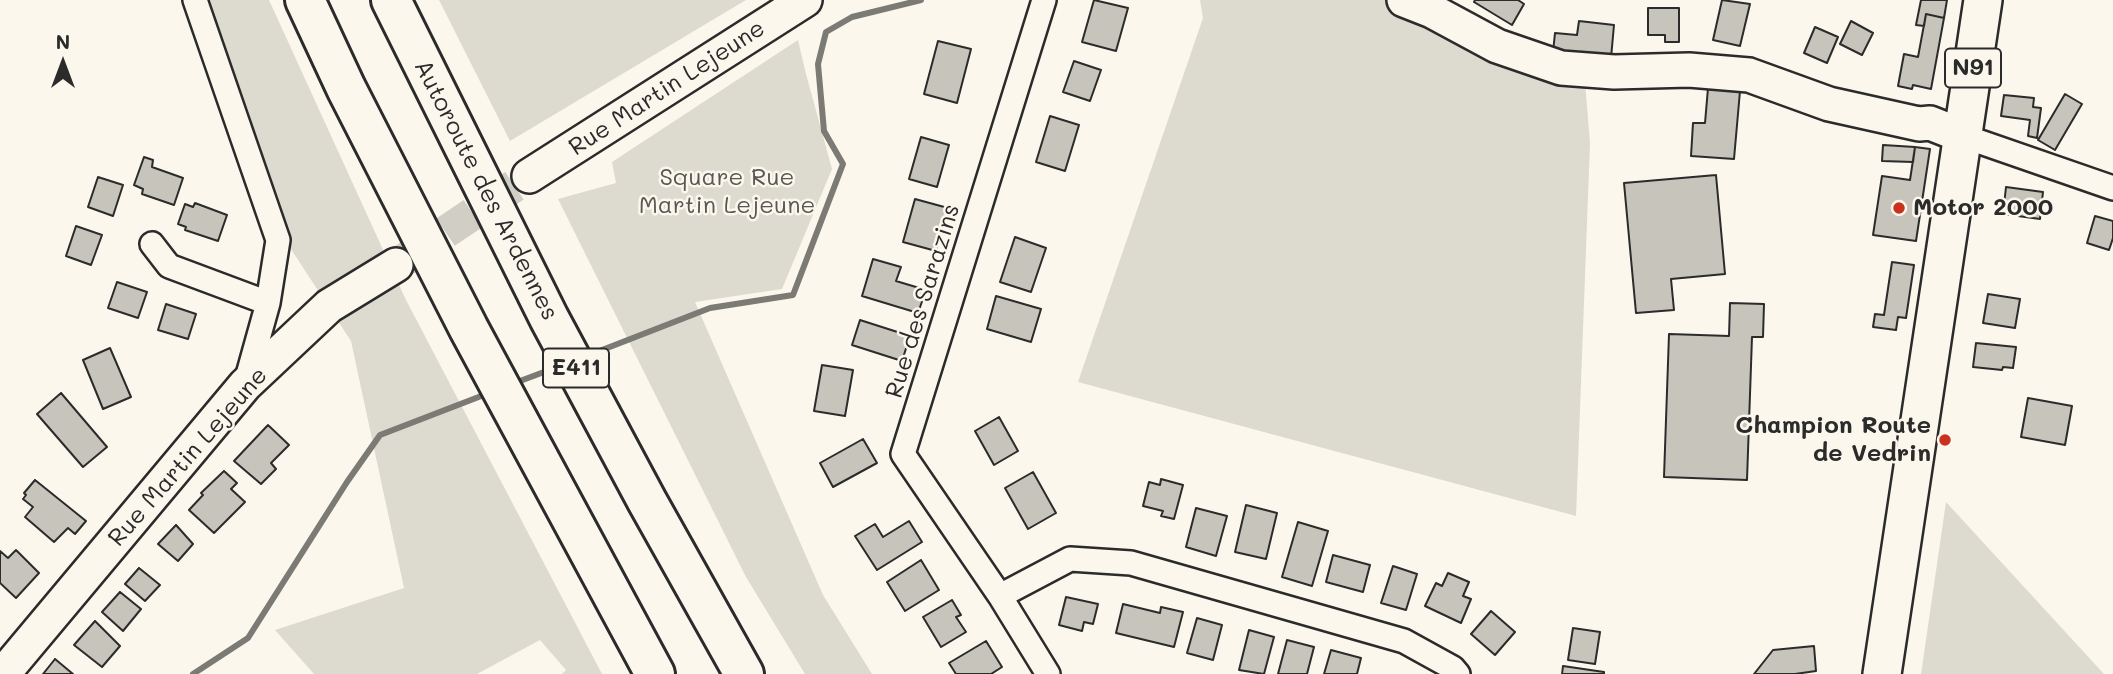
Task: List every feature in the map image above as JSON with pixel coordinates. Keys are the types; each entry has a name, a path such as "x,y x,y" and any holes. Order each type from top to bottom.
{"highway":[{"path":"305,0 346,88 469,329 655,674"},
{"name":"Autoroute des Ardennes","path":"391,0 550,318 647,501 744,674"}],"main road":[{"name":"N91","path":"1882,674 1983,0"}],"street":[{"path":"195,0 278,240 268,303 245,385"},
{"name":"Rue Martin Lejeune","path":"529,176 805,0"},
{"name":"Rue des Sarazins","path":"1044,0 903,454 1000,596 1048,674"},
{"path":"1404,0 1432,11 1497,46 1560,68 1614,72 1689,70 1749,75 1829,104 1919,124 1930,123 2113,188"},
{"path":"152,244 169,266 268,303"},
{"name":"Rue Martin Lejeune","path":"3,674 245,385 329,306 396,265"},
{"path":"1000,596 1070,559 1131,563 1404,641 1453,668 1458,674"}],"green space":[{"path":"195,0 269,0 406,300 602,674 562,674 566,670 540,640 477,674 314,674 275,630 404,588 351,341 285,240"},
{"path":"439,0 746,0 510,141"},
{"path":"1200,0 1404,0 1584,70 1590,143 1576,516 1078,382 1203,18"},
{"name":"Square Rue Martin Lejeune","path":"798,40 832,169 782,289 695,302 823,595 872,674 805,674 746,577 558,199 616,183 612,162"},
{"path":"1946,502 2104,674 1921,674"}],"building":[{"path":"1094,0 1128,8 1116,51 1082,42"},
{"path":"1518,0 1524,4 1512,25 1474,2"},
{"path":"1722,0 1750,4 1740,46 1713,40"},
{"path":"1921,0 1947,0 1944,18 1926,14 1924,26 1916,25"},
{"path":"1648,8 1679,8 1679,42 1665,42 1665,35 1648,35"},
{"path":"1926,14 1944,18 1931,89 1913,85 1912,89 1898,86 1904,54 1918,57"},
{"path":"1579,21 1614,25 1611,58 1553,52 1555,33 1577,35"},
{"path":"1851,21 1873,33 1862,55 1840,44"},
{"path":"1815,27 1838,37 1827,63 1804,53"},
{"path":"938,41 971,49 957,103 924,94"},
{"path":"1074,61 1101,70 1090,101 1063,92"},
{"path":"1708,88 1740,91 1734,159 1691,156 1693,123 1705,123"},
{"path":"2065,94 2082,104 2055,150 2038,140"},
{"path":"2004,95 2034,98 2033,107 2041,108 2037,138 2028,136 2030,120 2001,116"},
{"path":"1050,116 1079,125 1065,171 1036,162"},
{"path":"921,137 949,145 937,187 909,179"},
{"path":"1883,145 1915,147 1913,162 1882,161"},
{"name":"Motor 2000","path":"1915,147 1930,149 1916,241 1873,235 1882,176 1910,180"},
{"path":"144,157 153,160 152,167 183,178 174,205 142,194 143,189 134,185"},
{"path":"1716,175 1725,274 1671,279 1674,310 1636,313 1624,183"},
{"path":"98,177 123,185 113,216 88,207"},
{"path":"2006,187 2043,192 2040,219 2003,214"},
{"path":"915,199 948,208 936,251 903,242"},
{"path":"195,203 227,215 218,241 185,230 186,227 178,224 185,204 193,207"},
{"path":"2095,216 2113,221 2113,238 2109,250 2087,243"},
{"path":"76,226 102,235 91,265 66,256"},
{"path":"1015,237 1046,248 1031,292 1000,282"},
{"path":"873,259 901,267 896,281 926,290 918,313 862,296"},
{"path":"1892,262 1914,265 1906,318 1898,317 1896,330 1873,327 1875,314 1884,315"},
{"path":"117,282 147,292 138,318 108,308"},
{"path":"1988,294 2020,299 2015,328 1983,323"},
{"path":"996,296 1041,309 1031,342 987,329"},
{"path":"1730,303 1764,304 1763,337 1752,337 1747,480 1664,477 1669,334 1729,336"},
{"path":"166,304 196,314 188,339 158,330"},
{"path":"860,320 910,336 902,361 852,345"},
{"path":"1976,343 2016,347 2013,368 2003,367 2002,370 1973,367"},
{"path":"110,348 131,397 103,409 83,360"},
{"path":"822,365 853,370 845,416 814,411"},
{"path":"61,393 107,447 83,467 37,414"},
{"path":"2028,398 2072,406 2065,445 2021,437"},
{"path":"999,417 1018,451 994,465 975,431"},
{"path":"268,425 289,445 271,463 276,469 261,484 234,461"},
{"path":"863,439 877,463 833,487 820,463"},
{"path":"224,471 237,483 231,489 245,502 214,533 189,510 203,495 201,493"},
{"path":"1033,472 1056,513 1028,529 1005,488"},
{"path":"1161,479 1183,485 1174,519 1161,516 1163,511 1143,506 1149,482 1160,485"},
{"path":"35,480 86,521 75,534 68,528 54,542 25,517 33,507 23,499 26,495 24,493"},
{"path":"1246,505 1277,513 1266,559 1235,552"},
{"path":"1196,508 1227,516 1216,556 1186,547"},
{"path":"909,521 922,542 877,570 855,536 875,524 883,537"},
{"path":"1298,522 1328,531 1312,586 1282,577"},
{"path":"176,525 193,544 178,561 158,544"},
{"path":"16,550 39,573 16,598 0,583 0,551 8,558"},
{"path":"1333,555 1370,565 1363,592 1326,582"},
{"path":"921,560 939,590 905,611 887,582"},
{"path":"1393,566 1417,574 1406,610 1381,603"},
{"path":"139,568 160,585 145,601 125,584"},
{"path":"1448,573 1469,582 1463,596 1471,599 1461,623 1425,606 1436,583 1442,586"},
{"path":"120,592 141,609 123,631 102,612"},
{"path":"1066,597 1098,604 1093,624 1084,622 1082,631 1059,625"},
{"path":"952,600 961,615 956,617 966,632 941,647 923,617"},
{"path":"1123,604 1160,613 1161,607 1183,612 1174,647 1116,633"},
{"path":"1491,611 1515,632 1495,655 1471,634"},
{"path":"1197,618 1222,625 1213,660 1187,653"},
{"path":"95,621 120,646 102,667 74,645"},
{"path":"1573,628 1600,632 1595,664 1568,660"},
{"path":"1249,630 1274,637 1264,674 1239,670"},
{"path":"1287,640 1314,647 1307,674 1278,674"},
{"path":"986,641 1002,667 991,674 956,674 949,663"},
{"path":"1814,646 1816,671 1754,674 1773,650"},
{"path":"1331,650 1361,658 1357,674 1324,674"},
{"path":"55,659 73,674 43,674"},
{"path":"1563,666 1604,672 1604,674 1562,674"}],"waterway":[{"path":"584,357 710,308 793,295 843,164 824,131 818,64 826,32 852,17 921,0"},
{"path":"512,384 560,366"},
{"path":"193,674 248,638 380,435 489,393"}],"tunnel":[{"path":"404,260 529,176"}],"place":[{"name":"Motor 2000","path":"1899,208"},
{"name":"Champion Route de Vedrin","path":"1945,440"}]}
